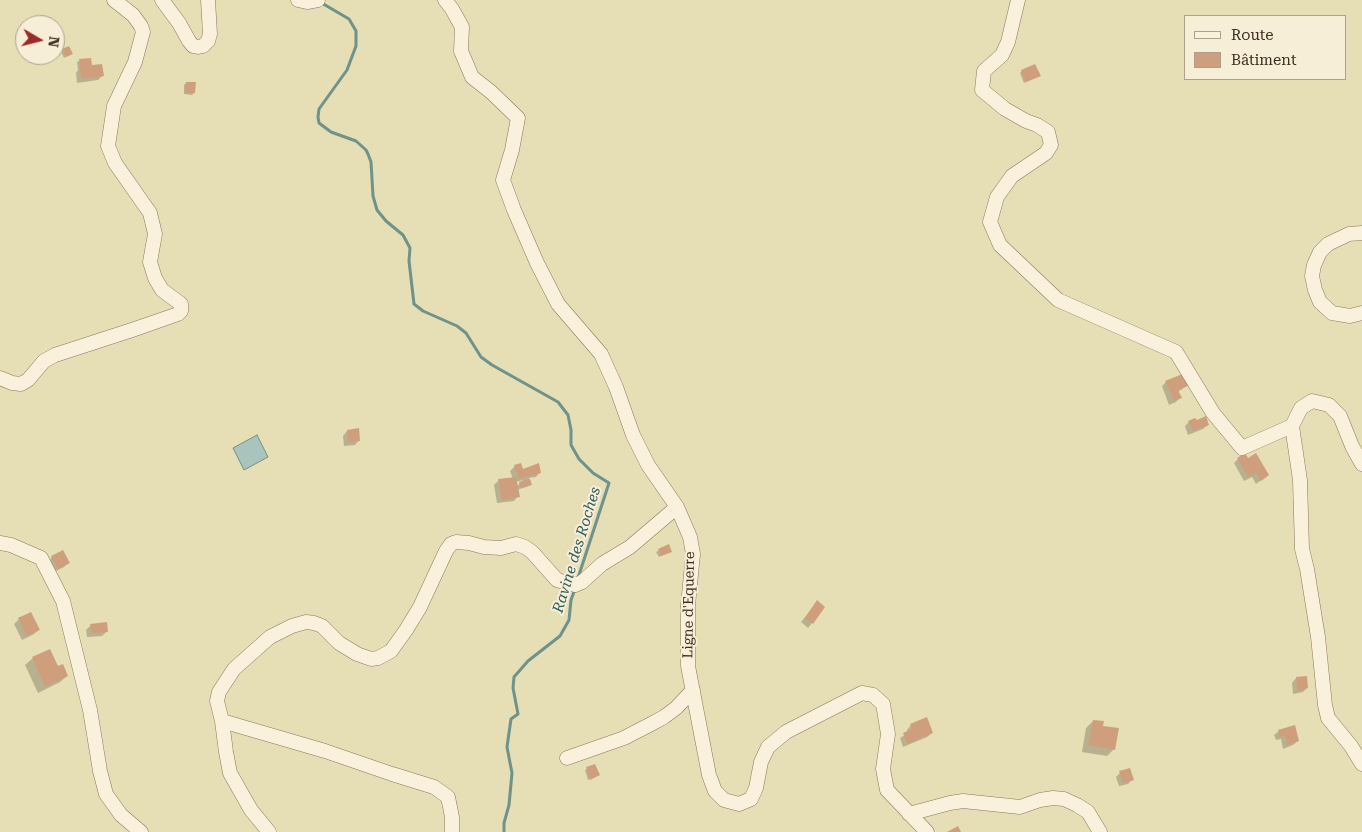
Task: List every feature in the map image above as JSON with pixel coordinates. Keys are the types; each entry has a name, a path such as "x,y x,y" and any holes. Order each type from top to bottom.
{"street":[{"path":"0,378 12,383 21,384 28,380 44,361 55,355 178,314 181,311 181,304 162,290 155,278 150,262 155,234 150,213 115,163 108,146 114,106 135,62 143,32 133,16 114,0"},
{"path":"162,0 179,23 189,41 193,46 198,47 208,41 210,34 208,0"},
{"path":"298,0 308,2 318,0"},
{"name":"Ligne d'Equerre","path":"445,0 462,28 461,51 472,77 518,118 512,150 503,180 537,263 558,304 601,354 616,387 633,435 648,465 677,507 690,537 692,554 688,605 688,666 709,775 714,791 724,800 739,804 751,799 756,788 761,762 768,747 786,732 862,693 873,695 883,704 888,734 883,769 888,790 927,832"},
{"path":"1018,0 1008,42 1002,55 984,71 982,90 1005,109 1048,132 1051,145 1046,153 1012,176 997,197 990,222 1000,245 1058,300 1176,352 1214,413 1242,448 1292,426"},
{"path":"1362,233 1348,234 1328,244 1320,252 1314,265 1312,276 1320,302 1332,313 1350,316 1362,313"},
{"path":"1362,464 1352,446 1340,416 1329,405 1312,401 1301,408 1292,426 1300,480 1302,549 1318,637 1325,705 1328,718 1351,746 1362,764"},
{"path":"269,832 251,810 230,773 217,701 220,692 234,669 270,638 292,626 306,622 314,623 322,626 339,643 356,654 371,659 378,658 391,651 406,630 420,607 451,544 469,542 484,547 501,548 516,544 525,547 532,552 557,580 574,585 582,582 602,564 630,547 677,507"},
{"path":"0,544 10,545 41,558 63,601 90,710 100,771 106,794 121,815 141,832"},
{"path":"567,758 624,738 659,720 676,708 693,690"},
{"path":"222,721 325,751 434,787 448,797 452,818 452,832"},
{"path":"910,814 950,802 963,801 1020,807 1052,798 1077,805 1088,812 1100,832"}],"shaded area":[{"path":"0,0 1362,0 1362,832 0,832"}],"water":[{"path":"257,435 268,457 244,470 233,448"}],"building":[{"path":"69,46 73,54 66,57 65,48"},
{"path":"91,58 92,65 102,64 104,76 81,79 79,59"},
{"path":"1035,64 1041,76 1026,82 1021,70"},
{"path":"186,82 196,82 195,93 185,93"},
{"path":"1185,373 1190,385 1178,390 1182,398 1174,401 1165,381"},
{"path":"1206,416 1209,425 1193,431 1188,421"},
{"path":"359,428 360,441 348,442 347,430"},
{"path":"1245,453 1248,458 1256,453 1269,475 1261,481 1256,473 1248,477 1237,458"},
{"path":"521,463 523,469 539,463 541,473 519,479 514,465"},
{"path":"516,477 520,497 502,500 498,479"},
{"path":"530,479 532,485 521,488 519,482"},
{"path":"669,544 672,552 661,556 658,549"},
{"path":"63,550 70,563 58,569 51,556"},
{"path":"817,600 825,607 813,624 805,618"},
{"path":"31,612 40,630 27,636 18,618"},
{"path":"107,622 108,632 92,633 90,624"},
{"path":"50,649 58,666 63,664 68,676 45,687 32,657"},
{"path":"1307,676 1308,688 1297,691 1296,677"},
{"path":"927,717 933,733 907,744 903,733 912,729 910,724"},
{"path":"1093,720 1104,721 1103,726 1119,728 1115,750 1088,745"},
{"path":"1295,725 1299,741 1287,745 1285,736 1280,737 1278,730"},
{"path":"595,764 600,775 590,780 586,767"},
{"path":"1130,768 1134,780 1123,783 1119,771"},
{"path":"958,826 961,832 947,832"}],"waterway":[{"name":"Ravine des Roches","path":"320,2 349,19 356,31 356,46 347,70 319,109 319,123 331,132 356,141 366,150 371,162 373,196 377,210 386,221 403,235 410,248 409,261 414,304 423,311 457,326 466,333 481,357 492,365 558,402 568,415 571,445 579,459 593,473 609,483 578,578"},
{"name":"Ravine des Roches","path":"504,832 512,773 507,747 511,719 518,714 513,688 514,677 528,661 560,636 569,620 571,600 575,589"}]}
